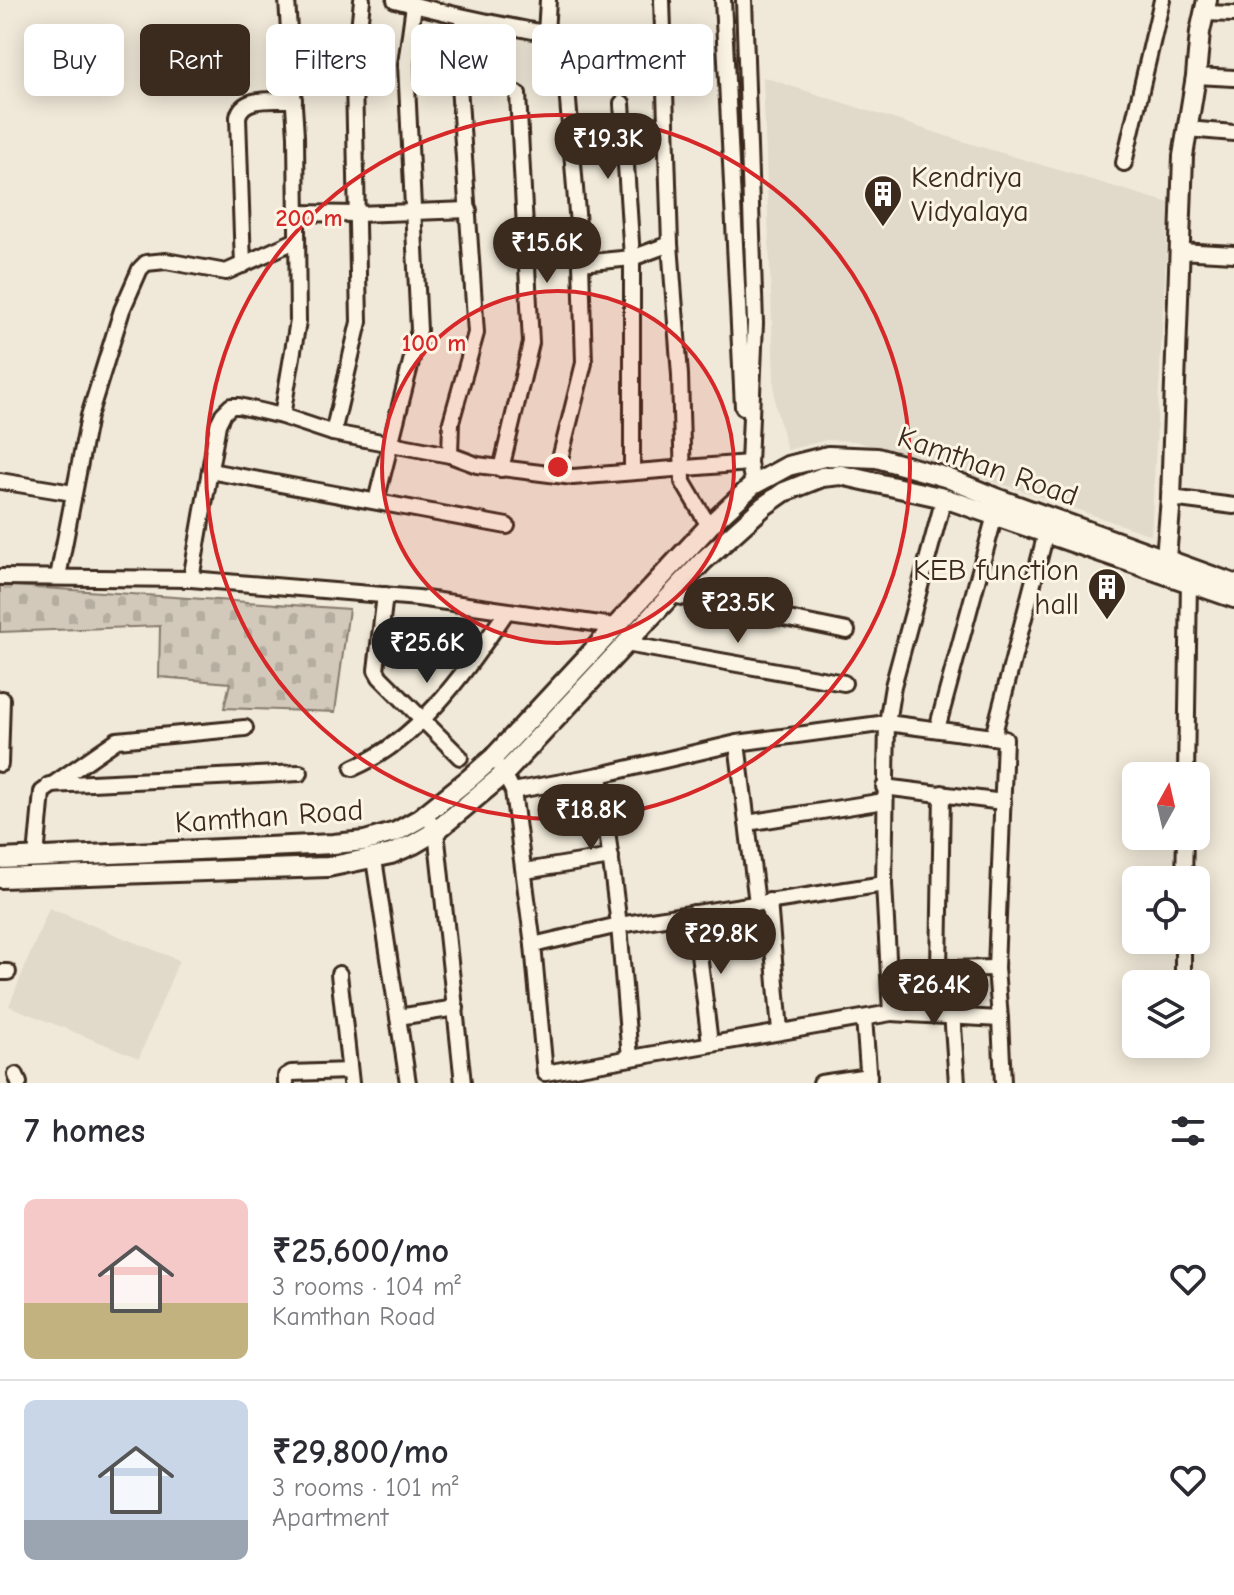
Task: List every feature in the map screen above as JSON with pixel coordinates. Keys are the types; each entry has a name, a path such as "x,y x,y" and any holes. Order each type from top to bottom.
{"main road":[{"path":"1165,566 1171,498 1183,156 1196,76 1202,4"},
{"name":"Kamthan Road","path":"0,859 365,841 396,832 427,813 494,757 709,526 753,485 788,466 828,456 877,458 945,477 1165,566 1189,581 1234,598"},
{"path":"788,466 800,484"},
{"name":"Kamthan Road","path":"0,878 328,867 391,854 436,831 504,774 703,561 764,506 800,484 822,477 841,475 944,498 1046,533 1234,584"},
{"path":"218,872 220,849"}],"street":[{"path":"282,416 298,321 294,100 287,0"},
{"path":"333,433 359,322 354,78 362,0"},
{"path":"395,0 532,31"},
{"path":"547,24 548,0"},
{"path":"662,0 663,24"},
{"path":"723,0 748,463 753,485"},
{"path":"744,0 755,323 748,463"},
{"path":"1124,163 1162,0"},
{"path":"1202,4 1234,14"},
{"path":"376,501 419,330 406,64 414,5"},
{"path":"450,455 451,422 476,333 457,56 464,18"},
{"path":"1196,76 1234,78"},
{"path":"501,469 531,343 518,94"},
{"path":"556,475 584,363 581,263 568,96"},
{"path":"666,96 670,244 680,375 683,482 709,526"},
{"path":"243,265 240,108 245,103 294,100"},
{"path":"622,103 632,258 632,472"},
{"path":"1187,129 1234,133"},
{"path":"297,213 469,210"},
{"path":"58,577 94,397 122,310 140,269 154,261 226,272 297,240"},
{"path":"581,263 632,258 670,244"},
{"path":"1179,251 1234,254"},
{"path":"191,579 218,424 231,406 282,416 333,433 450,455 461,461 573,477 748,463"},
{"path":"210,471 507,526"},
{"path":"0,481 73,493"},
{"path":"891,1013 884,884 887,723 893,686 944,498"},
{"path":"1171,498 1234,506"},
{"path":"937,729 995,515"},
{"path":"993,737 1046,533"},
{"path":"0,577 191,579 385,595 641,629"},
{"path":"1186,762 1189,581"},
{"path":"385,595 376,670 460,757"},
{"path":"672,595 847,631"},
{"path":"353,768 374,759 422,720 471,662 507,611"},
{"path":"626,644 844,683"},
{"path":"0,764 2,699"},
{"path":"513,791 600,775 737,743 887,723 1005,739 996,968 1003,1083"},
{"path":"36,857 39,798 48,785 117,740 245,728"},
{"path":"737,743 780,1031"},
{"path":"494,757 513,791 525,871 546,1078 630,1058 891,1013 1000,1019"},
{"path":"48,785 300,773"},
{"path":"600,775 619,925 630,1058"},
{"path":"747,823 884,794 942,793 1003,802"},
{"path":"942,793 944,969 953,1017 957,1083"},
{"path":"427,813 436,831 463,1083"},
{"path":"525,871 611,857"},
{"path":"374,859 408,1083"},
{"path":"533,945 619,925 884,884"},
{"path":"694,913 710,1043"},
{"path":"889,970 996,968"},
{"path":"286,1083 286,1076 291,1073 350,1077 339,974"},
{"path":"398,1017 456,1008"},
{"path":"821,1083 869,1079 864,1018"}],"shaded area":[{"path":"763,77 1169,203 1151,535 1014,488 855,441 827,440 787,450 775,405"},
{"path":"49,908 179,960 139,1058 9,1006"}],"green space":[{"path":"0,585 349,609 335,712 224,708 230,683 159,677 160,626 0,632"}],"place":[{"name":"Kendriya Vidyalaya","path":"883,228"},
{"name":"KEB function hall","path":"1107,621"}]}
